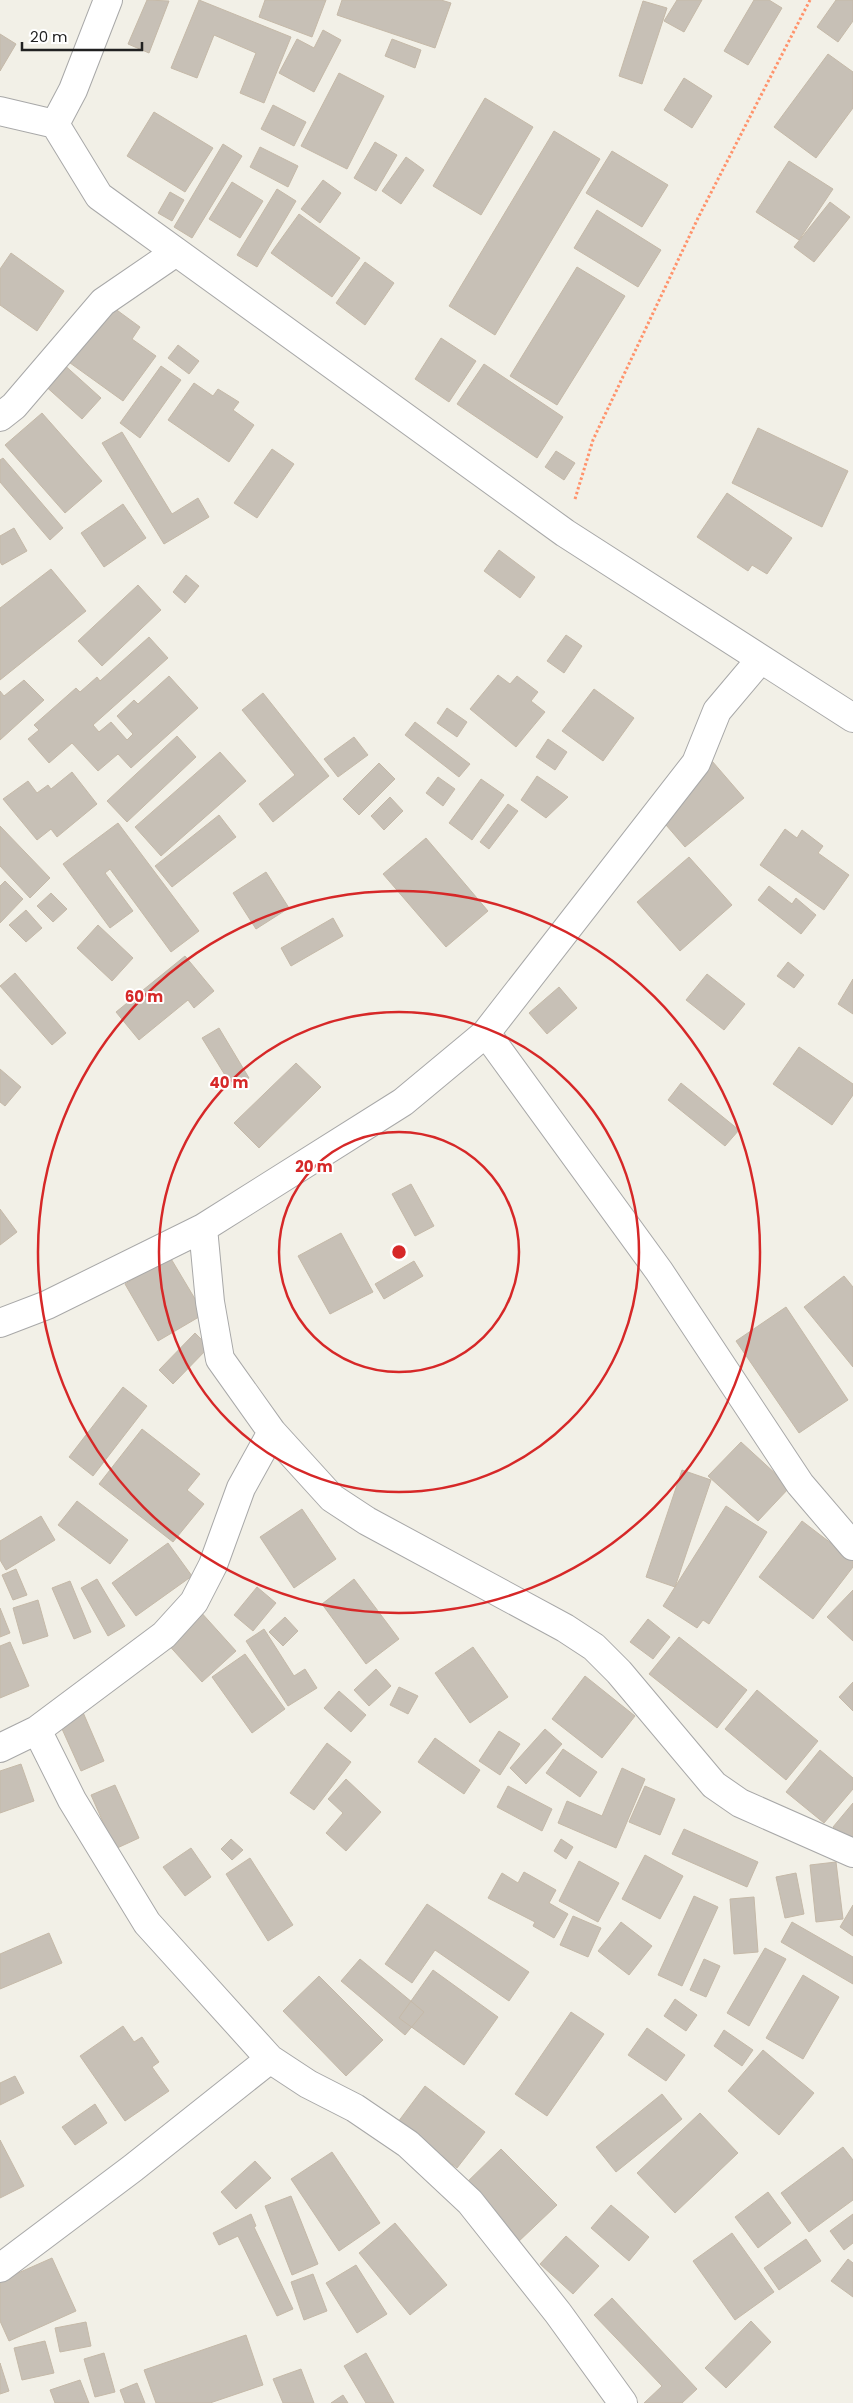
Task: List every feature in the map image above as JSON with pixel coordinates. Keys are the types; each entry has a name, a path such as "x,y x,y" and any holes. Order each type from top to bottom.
{"street":[{"path":"56,124 73,90 108,0"},
{"path":"0,111 56,124 99,196 565,533 853,718"},
{"path":"0,417 14,406 103,302 176,252"},
{"path":"0,1323 47,1305 203,1228 403,1102 486,1033 696,763 717,711 760,660"},
{"path":"486,1033 659,1271 800,1484 853,1546"},
{"path":"203,1228 210,1302 220,1359 272,1432 332,1498 367,1522 565,1628 594,1647 619,1672 714,1785 740,1803 853,1853"},
{"path":"0,1748 37,1730 164,1635 194,1602 213,1565 241,1488 272,1432"},
{"path":"37,1730 72,1800 147,1923 270,2059 308,2084 355,2108 408,2144 470,2202 558,2313 623,2403"},
{"path":"0,2268 133,2168 270,2059"}],"path":[{"path":"565,533 593,440 698,218 810,0"}],"building":[{"path":"147,0 169,1 149,53 128,44"},
{"path":"199,0 291,37 264,103 240,93 256,53 214,35 197,78 171,68"},
{"path":"265,0 326,0 312,37 259,17"},
{"path":"342,0 441,0 451,3 435,48 337,15"},
{"path":"677,0 702,0 684,32 664,21"},
{"path":"754,0 769,0 782,8 748,65 724,51"},
{"path":"836,0 853,0 853,21 838,42 817,27"},
{"path":"643,1 667,8 642,84 619,76"},
{"path":"323,30 341,40 314,92 279,73 297,39 314,48"},
{"path":"0,34 16,44 0,71"},
{"path":"392,39 421,50 415,68 385,56"},
{"path":"828,54 853,72 853,108 816,158 774,127"},
{"path":"339,73 384,96 347,169 301,146"},
{"path":"684,78 712,96 692,128 664,110"},
{"path":"485,98 533,127 481,215 433,186"},
{"path":"273,105 306,122 294,146 261,129"},
{"path":"154,112 213,148 185,192 127,156"},
{"path":"554,131 600,159 495,335 449,306"},
{"path":"375,142 397,155 376,191 354,178"},
{"path":"223,144 242,156 192,238 174,227"},
{"path":"260,147 298,166 288,187 250,167"},
{"path":"612,151 668,185 642,227 586,193"},
{"path":"406,157 424,170 401,204 382,191"},
{"path":"789,161 833,189 799,240 756,212"},
{"path":"323,180 341,193 320,223 301,209"},
{"path":"232,182 263,201 240,238 209,219"},
{"path":"277,189 296,201 257,267 237,255"},
{"path":"170,192 184,200 172,221 158,213"},
{"path":"830,202 850,217 814,262 794,247"},
{"path":"597,210 661,250 638,287 574,248"},
{"path":"299,214 360,258 332,297 271,253"},
{"path":"11,253 64,291 37,331 0,305 0,269"},
{"path":"365,262 394,283 365,325 336,303"},
{"path":"577,267 625,296 557,405 510,376"},
{"path":"114,308 140,327 132,339 156,356 123,401 59,355 93,309 106,320"},
{"path":"441,338 476,361 449,402 415,379"},
{"path":"178,345 199,361 189,374 168,358"},
{"path":"61,362 101,398 82,419 42,383"},
{"path":"484,364 563,417 537,458 457,404"},
{"path":"161,366 181,380 140,438 120,423"},
{"path":"194,383 213,396 218,389 239,402 233,410 254,425 229,462 168,420"},
{"path":"42,413 102,481 65,513 5,445"},
{"path":"758,428 848,471 822,527 732,483"},
{"path":"122,432 172,514 198,498 209,517 164,544 102,443"},
{"path":"272,449 294,464 257,518 234,503"},
{"path":"556,451 575,463 564,480 545,467"},
{"path":"3,458 63,528 50,540 0,482 0,460"},
{"path":"727,493 792,538 767,574 752,565 748,571 697,537"},
{"path":"123,504 146,538 104,567 81,533"},
{"path":"14,528 27,551 2,565 0,562 0,536"},
{"path":"499,550 535,577 520,598 484,571"},
{"path":"51,569 86,611 0,680 0,608"},
{"path":"186,575 199,586 185,603 173,592"},
{"path":"138,585 161,610 102,666 78,641"},
{"path":"566,635 582,646 564,673 547,661"},
{"path":"149,637 168,658 93,725 99,732 111,722 127,740 133,734 117,716 134,700 138,704 169,676 198,708 131,768 118,754 98,771 72,743 49,763 28,739 39,730 34,725 76,688 80,692 97,677 100,681"},
{"path":"498,675 510,684 517,676 538,692 531,701 545,712 516,747 470,709"},
{"path":"24,680 44,700 0,740 0,691 4,696"},
{"path":"594,689 634,718 603,761 562,731"},
{"path":"263,693 329,776 273,822 259,804 295,775 242,710"},
{"path":"447,708 467,722 457,737 437,723"},
{"path":"415,722 470,764 459,777 405,735"},
{"path":"177,736 196,757 127,822 107,801"},
{"path":"354,737 368,755 338,777 324,759"},
{"path":"548,739 567,752 555,770 536,757"},
{"path":"220,752 246,781 161,856 135,827"},
{"path":"712,761 744,798 685,847 654,811"},
{"path":"379,763 395,779 359,815 343,799"},
{"path":"72,772 97,804 57,837 51,829 37,840 3,799 28,781 37,793 48,785 51,789"},
{"path":"537,776 568,797 546,818 521,800"},
{"path":"438,777 455,789 443,806 426,793"},
{"path":"481,779 504,795 472,840 449,823"},
{"path":"390,797 403,811 384,830 371,816"},
{"path":"508,804 518,811 489,849 480,842"},
{"path":"219,815 236,837 172,887 155,866"},
{"path":"118,823 199,931 171,952 110,869 105,873 133,911 110,928 63,864"},
{"path":"0,826 50,878 30,898 0,866"},
{"path":"785,829 797,838 802,830 823,846 818,853 849,875 824,910 760,865"},
{"path":"426,838 488,911 446,947 383,874"},
{"path":"689,857 732,905 680,951 637,902"},
{"path":"266,872 289,908 256,929 233,893"},
{"path":"5,881 23,899 0,923 0,886"},
{"path":"769,886 792,904 796,898 816,915 801,934 758,900"},
{"path":"51,893 67,909 53,922 37,906"},
{"path":"26,910 42,928 26,942 9,925"},
{"path":"333,918 343,936 291,966 281,948"},
{"path":"98,925 133,958 112,981 77,948"},
{"path":"185,956 214,991 194,1008 188,1000 139,1040 116,1012"},
{"path":"788,962 804,975 794,988 777,976"},
{"path":"15,973 66,1033 52,1045 0,986"},
{"path":"707,974 745,1004 724,1030 686,1000"},
{"path":"853,979 853,1014 838,1004"},
{"path":"559,987 577,1008 547,1034 529,1013"},
{"path":"219,1028 249,1078 233,1088 202,1038"},
{"path":"799,1047 853,1084 853,1095 832,1125 773,1084"},
{"path":"296,1063 321,1087 259,1148 234,1123"},
{"path":"0,1069 21,1087 5,1106 0,1102"},
{"path":"681,1083 739,1130 725,1146 668,1100"},
{"path":"411,1184 434,1226 415,1236 392,1194"},
{"path":"0,1209 17,1232 0,1245"},
{"path":"341,1233 373,1292 330,1314 298,1256"},
{"path":"170,1257 204,1314 158,1341 125,1284"},
{"path":"414,1261 423,1276 384,1299 375,1284"},
{"path":"844,1276 853,1287 853,1367 804,1307"},
{"path":"786,1307 848,1400 799,1433 736,1341"},
{"path":"195,1333 209,1347 173,1384 159,1370"},
{"path":"123,1387 147,1406 93,1476 69,1457"},
{"path":"142,1429 200,1474 187,1490 204,1504 173,1542 99,1484"},
{"path":"741,1442 790,1487 758,1521 708,1476"},
{"path":"682,1470 711,1480 675,1587 646,1577"},
{"path":"77,1501 128,1540 110,1564 58,1525"},
{"path":"726,1506 767,1532 709,1624 703,1620 697,1628 663,1606"},
{"path":"302,1509 336,1559 294,1588 260,1537"},
{"path":"41,1516 55,1540 6,1570 0,1560 0,1541"},
{"path":"802,1521 853,1560 853,1567 813,1619 759,1577"},
{"path":"168,1543 192,1576 136,1616 112,1583"},
{"path":"16,1569 27,1595 13,1600 2,1575"},
{"path":"97,1579 125,1626 108,1636 81,1588"},
{"path":"354,1579 399,1639 366,1664 322,1604"},
{"path":"70,1581 91,1632 74,1639 52,1588"},
{"path":"257,1587 276,1603 253,1631 234,1615"},
{"path":"853,1590 853,1641 827,1617"},
{"path":"38,1600 48,1636 23,1644 13,1608"},
{"path":"0,1608 10,1633 0,1637"},
{"path":"199,1610 236,1651 202,1682 165,1641"},
{"path":"285,1617 298,1631 283,1646 269,1632"},
{"path":"648,1619 670,1637 653,1659 630,1642"},
{"path":"264,1629 294,1676 305,1669 317,1688 288,1706 246,1641"},
{"path":"679,1637 747,1690 717,1728 649,1674"},
{"path":"10,1642 29,1686 0,1698 0,1646"},
{"path":"473,1647 508,1697 470,1723 435,1673"},
{"path":"245,1654 285,1709 252,1733 212,1677"},
{"path":"376,1669 391,1686 369,1706 354,1690"},
{"path":"585,1676 635,1716 602,1758 552,1719"},
{"path":"853,1682 853,1711 839,1697"},
{"path":"399,1687 418,1696 408,1714 390,1705"},
{"path":"757,1690 818,1741 786,1780 725,1729"},
{"path":"339,1691 366,1715 351,1732 324,1708"},
{"path":"82,1710 104,1761 81,1771 58,1720"},
{"path":"545,1729 562,1744 526,1784 510,1768"},
{"path":"499,1731 520,1744 500,1775 479,1761"},
{"path":"435,1738 480,1770 464,1794 418,1762"},
{"path":"327,1743 351,1762 314,1810 290,1793"},
{"path":"563,1749 597,1772 580,1797 546,1773"},
{"path":"820,1750 853,1778 853,1789 824,1823 786,1792"},
{"path":"21,1764 34,1801 0,1813 0,1771"},
{"path":"622,1768 645,1779 616,1848 558,1823 567,1801 602,1816"},
{"path":"346,1779 381,1812 346,1851 326,1833 343,1813 328,1799"},
{"path":"115,1785 139,1838 115,1849 91,1795"},
{"path":"508,1786 552,1809 542,1831 497,1807"},
{"path":"645,1786 675,1799 660,1835 629,1822"},
{"path":"853,1803 853,1837 850,1840 833,1827"},
{"path":"684,1829 758,1862 747,1887 672,1854"},
{"path":"231,1839 243,1850 232,1860 221,1849"},
{"path":"561,1839 573,1847 566,1859 554,1851"},
{"path":"191,1848 211,1877 185,1896 163,1867"},
{"path":"645,1855 683,1876 660,1919 622,1899"},
{"path":"250,1858 293,1925 268,1941 226,1874"},
{"path":"579,1861 619,1883 598,1922 559,1901"},
{"path":"836,1862 843,1919 816,1922 810,1865"},
{"path":"524,1872 556,1890 549,1903 568,1914 554,1938 533,1926 535,1922 488,1898 502,1873 518,1883"},
{"path":"796,1873 804,1914 785,1918 776,1877"},
{"path":"694,1896 718,1907 682,1986 658,1975"},
{"path":"754,1897 758,1952 734,1954 730,1899"},
{"path":"427,1904 529,1972 509,2001 435,1950 412,1983 385,1964"},
{"path":"853,1905 853,1936 840,1927"},
{"path":"573,1916 601,1928 588,1957 560,1945"},
{"path":"621,1922 652,1946 629,1975 598,1951"},
{"path":"792,1922 853,1957 853,1984 781,1942"},
{"path":"49,1933 62,1963 0,1989 0,1954"},
{"path":"765,1948 786,1959 749,2026 727,2013"},
{"path":"360,1959 424,2012 405,2035 341,1981"},
{"path":"704,1959 720,1966 706,1997 690,1990"},
{"path":"433,1970 498,2017 464,2065 399,2018"},
{"path":"803,1975 839,1997 803,2059 766,2038"},
{"path":"319,1976 383,2040 346,2076 283,2011"},
{"path":"675,1999 697,2015 686,2031 664,2016"},
{"path":"571,2012 604,2034 547,2116 515,2094"},
{"path":"123,2026 134,2042 142,2037 159,2062 152,2067 169,2091 125,2121 80,2056"},
{"path":"647,2028 685,2055 666,2081 628,2055"},
{"path":"724,2030 753,2050 742,2066 714,2046"},
{"path":"763,2050 814,2093 779,2135 728,2091"},
{"path":"15,2076 24,2093 0,2105 0,2083"},
{"path":"425,2086 485,2132 457,2168 398,2122"},
{"path":"662,2094 682,2119 616,2172 596,2147"},
{"path":"95,2104 107,2123 75,2145 62,2127"},
{"path":"700,2113 738,2153 675,2213 637,2173"},
{"path":"0,2140 24,2186 0,2198"},
{"path":"843,2147 853,2160 853,2200 809,2232 781,2193"},
{"path":"501,2149 557,2205 516,2244 461,2188"},
{"path":"332,2152 380,2223 339,2251 291,2179"},
{"path":"255,2161 271,2178 236,2209 221,2192"},
{"path":"768,2192 791,2223 758,2248 735,2217"},
{"path":"291,2196 318,2264 292,2275 265,2206"},
{"path":"611,2205 649,2237 629,2261 591,2228"},
{"path":"251,2214 256,2226 254,2227 293,2309 277,2316 238,2236 219,2245 213,2233"},
{"path":"853,2214 853,2243 844,2250 830,2231"},
{"path":"395,2223 447,2285 410,2315 359,2253"},
{"path":"732,2233 774,2292 735,2320 693,2261"},
{"path":"566,2236 599,2266 573,2294 540,2264"},
{"path":"806,2239 821,2261 779,2290 764,2268"},
{"path":"52,2258 76,2311 9,2341 0,2321 0,2281"},
{"path":"848,2259 853,2263 853,2297 831,2281"},
{"path":"356,2265 387,2314 357,2333 326,2283"},
{"path":"313,2274 327,2311 304,2320 291,2282"},
{"path":"612,2298 697,2389 682,2403 644,2403 662,2386 594,2315"},
{"path":"751,2321 771,2342 726,2388 705,2368"},
{"path":"86,2322 91,2346 60,2352 55,2328"},
{"path":"246,2335 263,2385 210,2403 156,2403 144,2370"},
{"path":"45,2341 54,2373 22,2380 14,2348"},
{"path":"104,2353 115,2392 95,2397 84,2359"},
{"path":"366,2353 394,2403 366,2403 344,2366"},
{"path":"0,2363 9,2391 0,2394"},
{"path":"301,2369 314,2403 283,2403 273,2379"},
{"path":"80,2380 89,2403 55,2403 50,2390"},
{"path":"137,2383 145,2403 125,2403 120,2390"},
{"path":"343,2395 348,2403 331,2403"}]}
